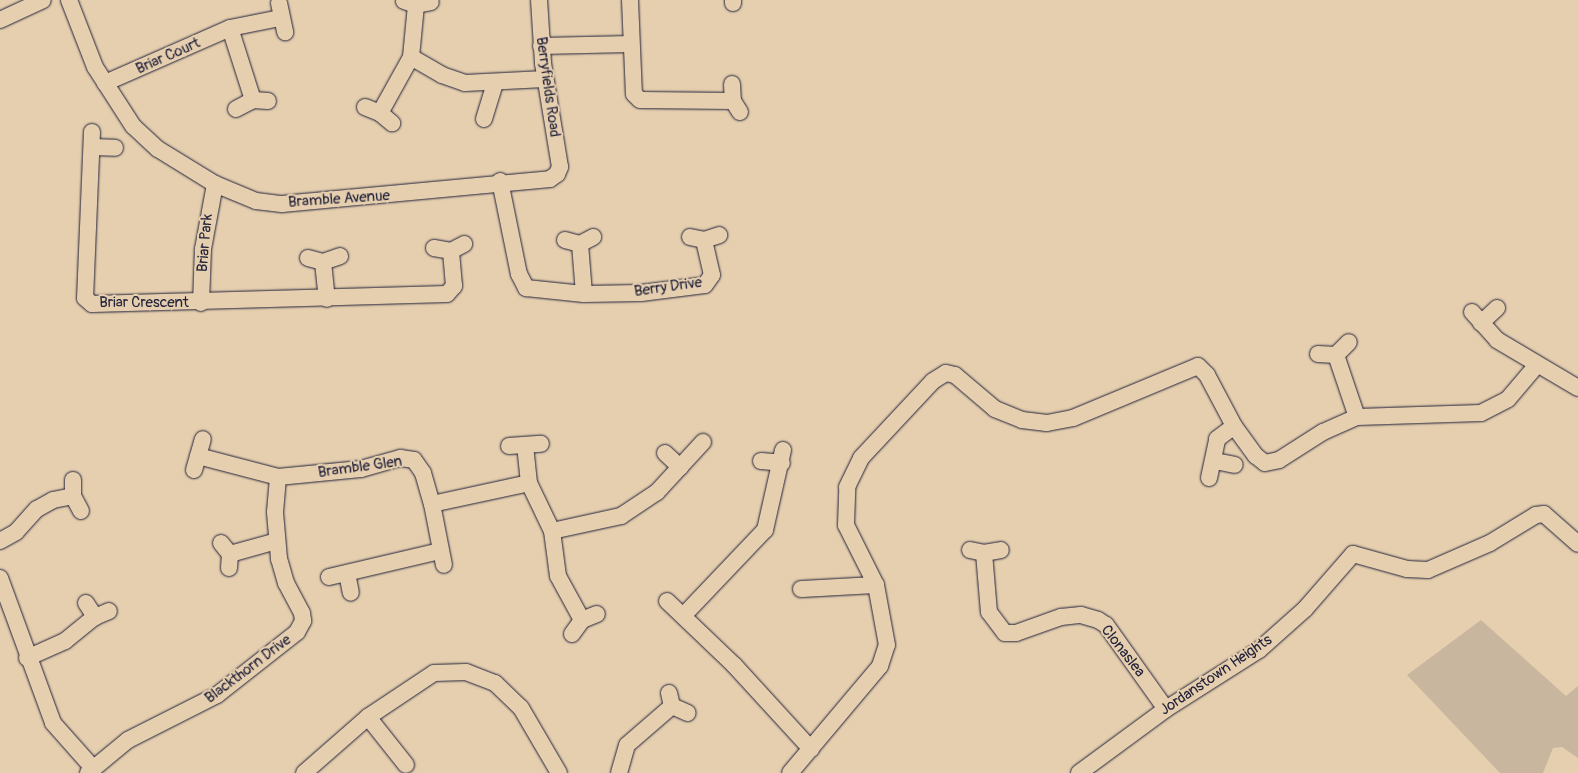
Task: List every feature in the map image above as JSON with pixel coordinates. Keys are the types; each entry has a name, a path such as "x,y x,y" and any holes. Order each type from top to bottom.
{"street":[{"path":"0,20 43,0"},
{"name":"Bramble Avenue","path":"69,0 95,67 133,126 158,149 215,184 256,201 282,204 393,196 500,181 550,179 557,174"},
{"name":"Berryfields Road","path":"539,0 545,79 560,167 557,174"},
{"path":"630,0 634,94 640,100 736,106 732,84"},
{"path":"379,114 411,57 417,3"},
{"name":"Briar Court","path":"105,83 230,28 281,17"},
{"path":"230,28 260,101 236,109"},
{"path":"541,46 631,44"},
{"path":"411,57 442,75 465,83 495,84 545,79"},
{"path":"484,119 495,84"},
{"name":"Briar Crescent","path":"115,148 92,139 85,298 92,304 201,303 448,294 454,286 457,248 434,248"},
{"name":"Berry Drive","path":"500,181 519,274 526,288 584,294 641,293 705,285 712,275 704,238"},
{"name":"Briar Park","path":"201,303 205,229 215,184"},
{"path":"579,240 584,294"},
{"path":"327,299 316,260 340,256"},
{"path":"1497,308 1477,317 1497,340 1536,366 1578,388"},
{"path":"1318,354 1336,355 1349,342"},
{"path":"1336,355 1357,417"},
{"path":"790,773 880,666 887,645 876,585 846,525 847,486 861,458 933,381 946,373 955,375 995,409 1022,420 1047,422 1073,418 1198,366 1207,375 1234,426 1256,456 1265,463 1279,460 1324,432 1357,417 1481,413 1508,399 1536,366"},
{"path":"1209,478 1217,439 1234,426"},
{"name":"Bramble Glen","path":"203,439 196,463 278,477 361,468 400,458 414,460 423,473 432,504 442,558 347,573"},
{"path":"552,531 621,516 657,492 703,442"},
{"path":"525,445 530,483 552,531 558,576 590,617 572,634"},
{"path":"665,454 680,468"},
{"path":"683,616 765,530 782,457 761,461"},
{"path":"1214,461 1234,465"},
{"name":"Blackthorn Drive","path":"91,770 128,740 217,694 297,632 303,621 302,613 286,583 277,541 278,477"},
{"path":"432,504 530,483"},
{"path":"0,541 16,532 37,509 53,500 76,496"},
{"name":"Jordanstown Heights","path":"1079,773 1166,709 1259,650 1305,609 1353,554 1407,569 1428,570 1490,543 1536,515 1544,514 1578,544"},
{"path":"227,555 277,541"},
{"name":"Clonaslea","path":"1001,550 977,551 989,612 1005,633 1016,633 1061,617 1081,615 1098,620 1106,626 1166,709"},
{"path":"329,577 347,573 351,593"},
{"path":"0,578 27,658 53,723 91,770"},
{"path":"801,589 876,585"},
{"path":"667,601 734,665 811,749"},
{"path":"27,658 65,641 97,611"},
{"path":"304,773 368,716 434,673 466,672 495,683 521,708 560,773"},
{"path":"619,773 627,745 670,699 688,713"},
{"path":"368,716 406,765"}],"shaded area":[{"path":"1481,620 1566,696 1578,686 1578,758 1562,747 1553,748 1543,773 1500,773 1407,675"}]}
